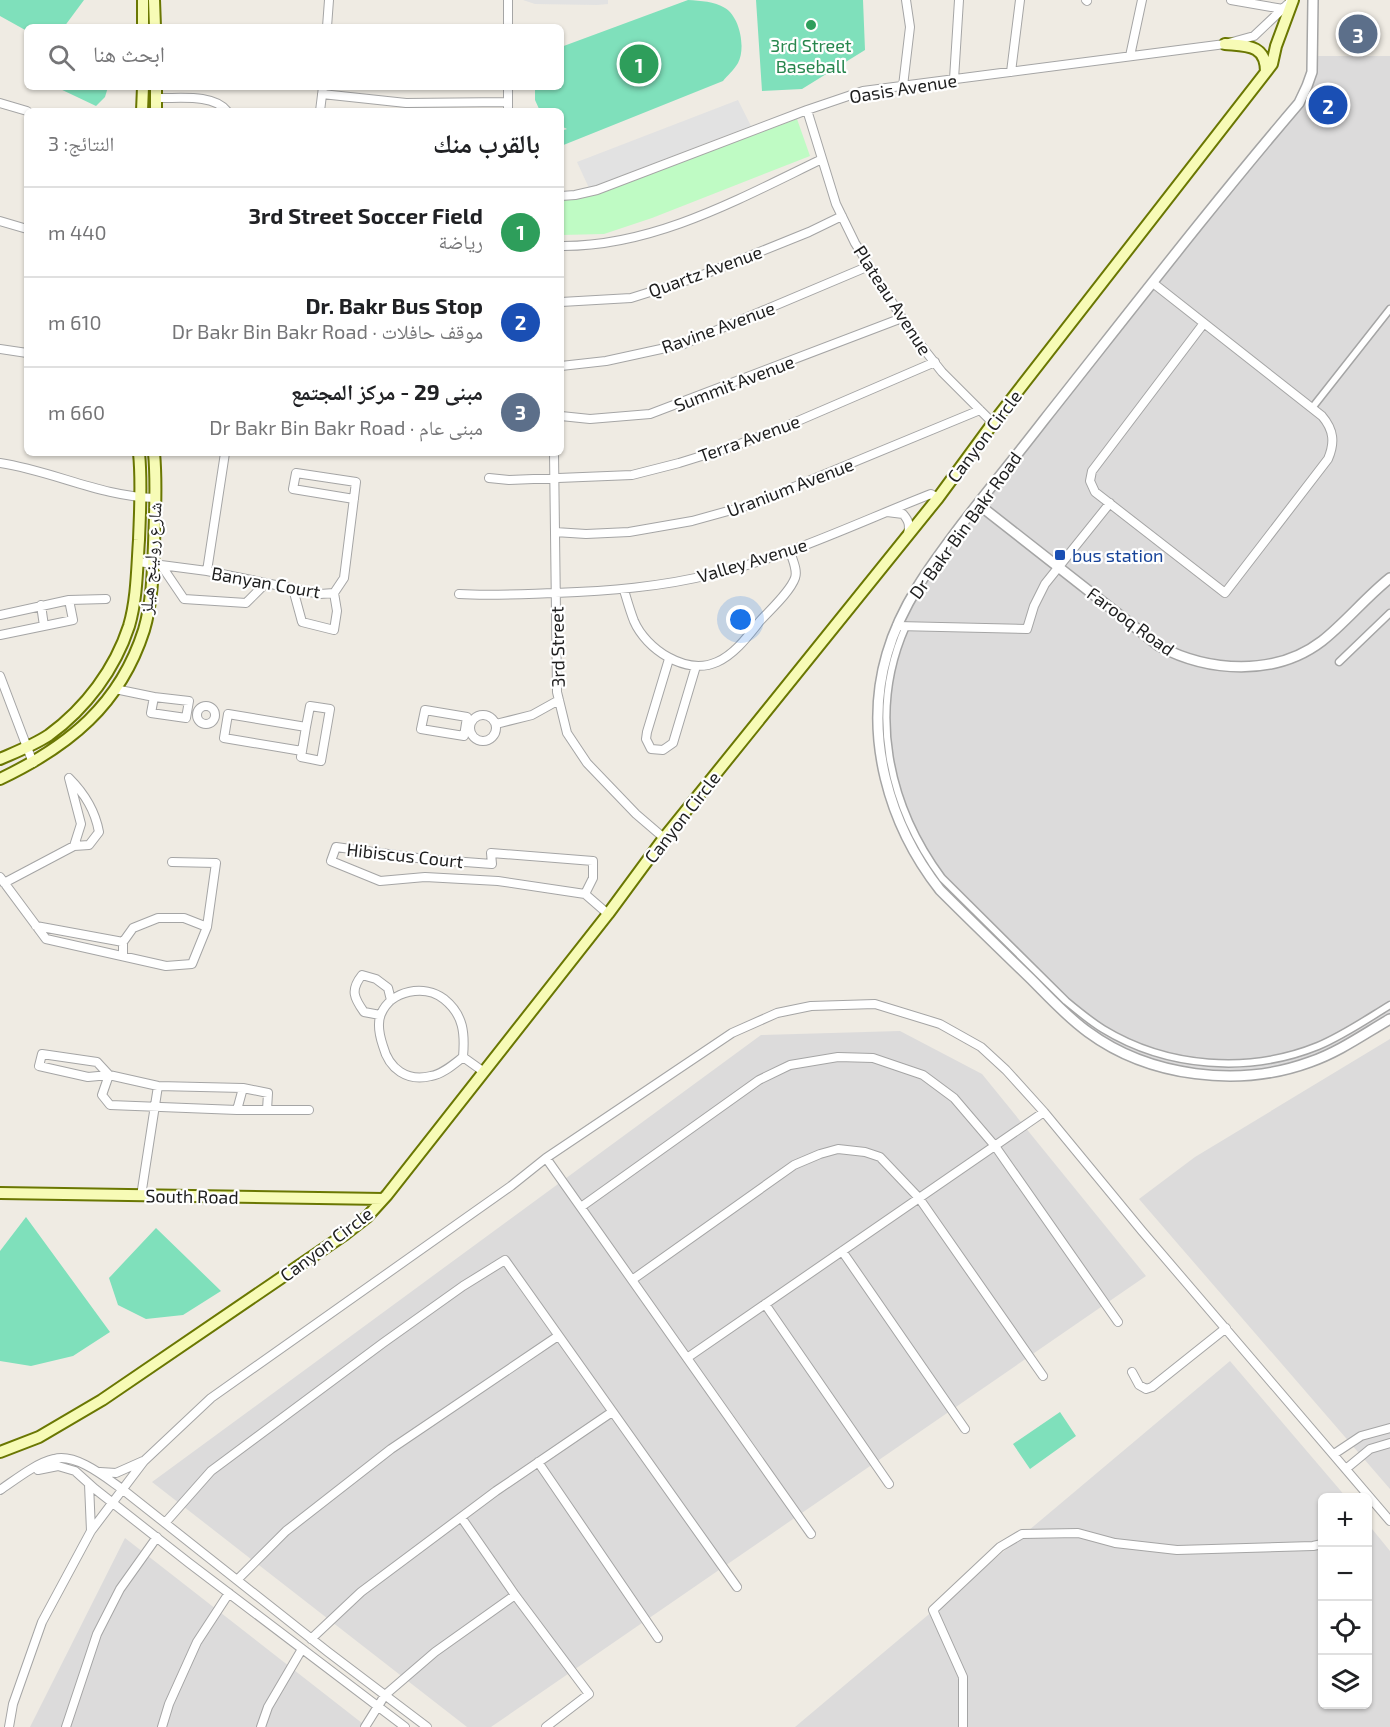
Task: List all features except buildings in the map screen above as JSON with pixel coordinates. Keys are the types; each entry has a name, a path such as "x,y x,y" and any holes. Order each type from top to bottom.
{"main road":[{"path":"143,0 143,24"},
{"path":"154,0 155,24"},
{"name":"Canyon Circle","path":"0,1452 39,1437 102,1400 344,1235 383,1199 608,914 664,838 938,498 993,423 1266,72 1272,64 1292,0"},
{"name":"Oasis Avenue","path":"1224,44 1275,49"},
{"path":"1251,47 1261,52 1265,60 1266,72"},
{"path":"142,108 143,90"},
{"name":"شارع رولينج هيلز","path":"0,759 47,736 67,720 102,680 116,657 129,625 138,562 141,498 139,456"},
{"name":"شارع رولينج هيلز","path":"0,779 33,763 80,730 114,689 131,662 144,629 157,564 154,456"},
{"name":"South Road","path":"0,1193 383,1199"}],"street":[{"path":"327,24 329,0"},
{"path":"508,0 508,24"},
{"path":"903,86 910,27 906,0"},
{"path":"954,79 959,0"},
{"path":"1011,72 1020,0"},
{"path":"1130,56 1142,0"},
{"path":"1230,0 1283,9"},
{"name":"Oasis Avenue","path":"564,196 597,190 862,91 1224,44 1254,36 1292,0"},
{"name":"Dr Bakr Bin Bakr Road","path":"1313,0 1312,72 1299,103 1192,232 978,504 917,587 902,626 886,655 878,709 878,736 889,795 909,845 922,867 940,890 1074,1022 1107,1044 1146,1062 1174,1070 1202,1074 1244,1075 1266,1073 1308,1063 1348,1044 1390,1019"},
{"path":"508,90 508,108"},
{"path":"320,108 322,91 406,103 508,102"},
{"path":"156,93 210,100 225,108"},
{"path":"0,103 24,110"},
{"name":"Plateau Avenue","path":"807,110 842,216 869,266 902,318 935,362 993,423"},
{"path":"564,246 584,246 632,239 741,198 822,159"},
{"name":"Quartz Avenue","path":"564,302 631,298 642,295 695,278 809,232 842,216"},
{"path":"0,222 24,228"},
{"name":"Ravine Avenue","path":"564,366 606,361 684,344 869,266"},
{"path":"1153,283 1204,323 1322,416 1332,431 1332,450 1328,459 1225,593 1091,487 1092,471 1204,323"},
{"path":"1312,408 1390,309"},
{"name":"Summit Avenue","path":"564,416 590,419 650,414 902,318"},
{"path":"0,349 24,353"},
{"name":"Terra Avenue","path":"489,478 509,480 632,475 737,445 935,362"},
{"name":"Uranium Avenue","path":"555,532 586,534 629,532 692,521 750,505 980,410"},
{"path":"207,571 225,456"},
{"name":"3rd Street","path":"554,456 557,692 567,733 587,764 636,814 664,838"},
{"path":"0,463 141,498 156,498"},
{"path":"296,472 356,482 354,499 293,489 296,472"},
{"name":"Valley Avenue","path":"459,594 503,596 624,590 713,574 790,551 931,494 938,498"},
{"name":"Banyan Court","path":"138,562 207,571 320,594 334,593 344,578 354,499"},
{"path":"1110,503 1039,595 1027,629 902,626 895,650 886,708 889,759 894,782 927,859 942,878 1066,1001 1087,1018 1123,1040 1161,1054 1197,1062 1239,1064 1273,1060 1320,1045 1390,1005"},
{"name":"Farooq Road","path":"978,504 1141,633 1185,658 1213,665 1243,667 1282,660 1310,648 1322,641 1390,578"},
{"path":"879,514 891,512 903,514 908,519 910,527 906,537"},
{"path":"624,590 634,622 645,639 669,659 696,666 716,663 734,652 795,578 795,568 790,551"},
{"path":"157,564 184,599 246,603 266,583"},
{"path":"293,589 302,622 334,630 336,611 334,593"},
{"path":"0,615 69,600 106,599"},
{"path":"0,635 73,620 69,600"},
{"path":"41,605 44,626"},
{"path":"1339,662 1390,613"},
{"path":"669,659 647,732 646,739 651,749 663,750 673,743 696,666"},
{"path":"0,676 33,763"},
{"path":"114,689 189,701 186,718 151,713 154,697"},
{"path":"496,724 532,715 559,700"},
{"path":"196,713 203,706 209,706 214,710 215,718"},
{"path":"310,706 330,709 321,761 301,757 306,727 310,706"},
{"path":"188,709 196,713"},
{"path":"496,724 490,718 482,716 474,719 468,726 464,736 421,729 425,710 467,717 468,726 475,738 486,741 494,736 496,724"},
{"path":"196,713 197,720 202,724 208,724 215,718"},
{"path":"302,751 224,738 226,722 228,714 306,727"},
{"path":"215,718 226,722"},
{"path":"74,846 81,825 69,778 81,790 96,816 99,832 89,845 74,846 2,880 46,939 166,966 192,964 207,927 216,863 172,862"},
{"name":"Hibiscus Court","path":"336,847 425,859 492,864 490,853 593,861 593,878 585,894 498,881 425,877 380,881 331,861 336,847"},
{"path":"585,894 608,914"},
{"path":"123,956 123,942 133,928 158,918 184,918 207,927"},
{"path":"36,926 123,942"},
{"path":"381,1015 364,1012 355,999 355,984 362,975 388,988 406,992"},
{"path":"388,988 390,1000"},
{"path":"418,990 441,997 457,1010 464,1036 463,1057 432,1076 415,1077 395,1070 385,1054 380,1034 381,1015 390,1000 406,992 418,990"},
{"path":"9,1727 13,1704 42,1622 91,1531 144,1461 211,1398 511,1186 546,1158 732,1033 777,1013 811,1006 875,1004 940,1024 981,1047 1006,1070 1044,1112 1120,1205 1347,1468 1364,1493"},
{"path":"109,1075 97,1062 42,1054 39,1066 88,1077 109,1075 158,1086 243,1088 268,1093 267,1110"},
{"path":"463,1057 484,1072"},
{"path":"581,1207 759,1080 789,1065 838,1057 873,1058 923,1075 954,1098 995,1146 1118,1322"},
{"path":"109,1075 102,1095 110,1105 154,1108 309,1110"},
{"path":"141,1196 158,1086"},
{"path":"237,1110 243,1088"},
{"path":"687,1358 1044,1112"},
{"path":"632,1280 794,1165 838,1149 865,1152 880,1157 919,1198 1043,1376"},
{"path":"546,1158 811,1534"},
{"path":"842,1251 965,1429"},
{"path":"165,1522 212,1471 383,1343 463,1286 505,1260 736,1587"},
{"path":"765,1304 889,1484"},
{"path":"1132,1372 1138,1385 1146,1389 1152,1387 1226,1328"},
{"path":"237,1580 286,1531 391,1449 558,1336"},
{"path":"311,1639 361,1592 461,1517 612,1412"},
{"path":"1334,1454 1360,1436 1390,1428"},
{"path":"1347,1468 1370,1449 1390,1443"},
{"path":"0,1490 27,1472 55,1458 75,1461 103,1473 116,1473 144,1461"},
{"path":"538,1462 658,1638"},
{"path":"27,1472 58,1466 75,1471 229,1593 405,1727"},
{"path":"90,1467 165,1522 311,1639 427,1727"},
{"path":"89,1484 91,1531"},
{"path":"1372,1503 1390,1521"},
{"path":"461,1517 515,1595 589,1694 546,1727"},
{"path":"963,1727 963,1677 933,1610 1000,1547 1022,1534 1078,1533 1115,1543 1177,1550 1318,1545"},
{"path":"66,1727 97,1634 120,1589 157,1537"},
{"path":"162,1727 169,1704 197,1642 229,1593"},
{"path":"365,1727 386,1695 435,1652 515,1595"},
{"path":"261,1727 268,1707 302,1649"}],"shaded area":[{"path":"523,0 608,0 608,4 535,4"},
{"path":"1315,56 1390,56 1390,1016 1328,1053 1267,1071 1202,1072 1148,1060 1090,1032 941,889 911,845 884,763 880,709 888,656 906,609 980,504 1301,104"},
{"path":"738,100 751,126 589,188 577,162"},
{"path":"900,1031 982,1074 1146,1276 491,1727 467,1727 152,1482 761,1035"},
{"path":"1390,1039 1390,1489 1139,1199 1195,1157"},
{"path":"1230,1361 1343,1493 1318,1493 1318,1709 1372,1709 1372,1529 1390,1551 1390,1727 795,1727"},
{"path":"125,1538 367,1727 30,1727"}],"green space":[{"path":"0,0 84,0 66,24 24,24 24,29 0,16"},
{"path":"688,0 707,2 725,8 738,25 741,41 738,63 723,81 564,145 564,130 567,129 564,128 564,108 539,108 535,100 535,90 564,90 564,46"},
{"name":"3rd Street Baseball","path":"756,0 863,0 865,50 802,89 762,91"},
{"path":"62,90 107,90 105,97 96,106"},
{"path":"797,119 810,156 652,218 604,234 564,235 564,200 587,197"},
{"path":"26,1217 110,1332 73,1356 31,1366 0,1361 0,1251"},
{"path":"156,1228 221,1291 183,1315 146,1319 118,1305 109,1278"},
{"path":"1060,1412 1076,1436 1030,1469 1013,1444"}],"place":[{"name":"3rd Street Baseball","path":"811,25"},
{"name":"مبنى 29 - مركز المجتمع","path":"1358,34"},
{"name":"3rd Street Soccer Field","path":"639,64"},
{"name":"Dr. Bakr Bus Stop","path":"1328,105"},
{"name":"bus station","path":"1060,555"}]}
